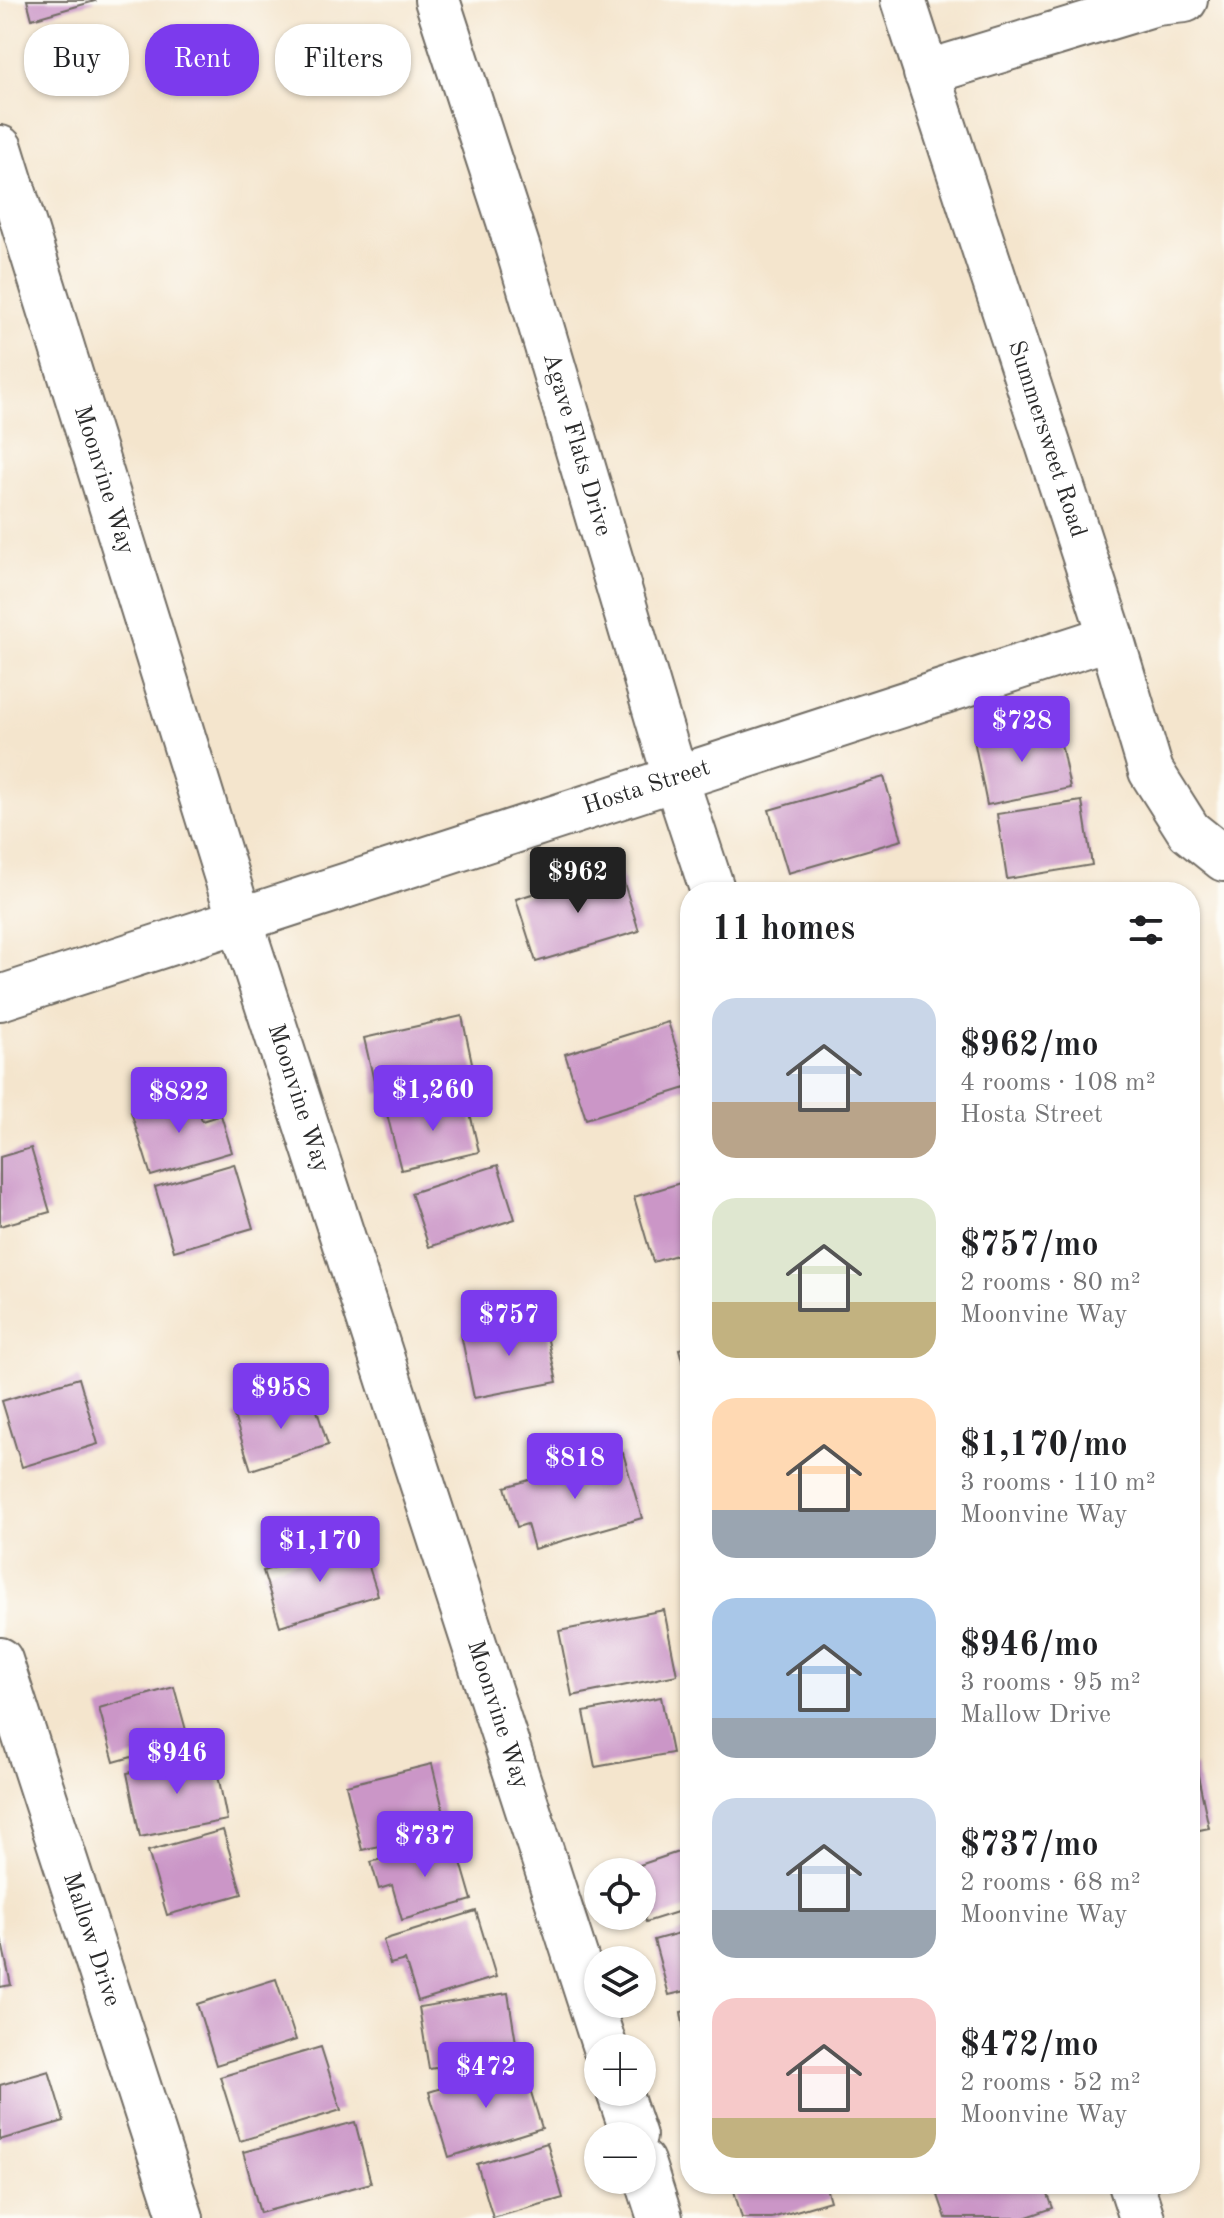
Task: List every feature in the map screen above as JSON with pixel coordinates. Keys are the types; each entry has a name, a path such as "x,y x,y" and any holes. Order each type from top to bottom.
{"street":[{"name":"Agave Flats Drive","path":"437,0 519,252 676,780 710,882"},
{"name":"Summersweet Road","path":"903,0 1111,637 1151,771 1189,831 1224,859"},
{"path":"926,73 1156,3 1185,0"},
{"name":"Moonvine Way","path":"0,148 240,920 600,2034"},
{"name":"Hosta Street","path":"0,998 1111,637"},
{"name":"Mallow Drive","path":"0,1660 181,2218"},
{"path":"652,2194 660,2218"},
{"path":"1134,2194 1142,2218"}],"building":[{"path":"27,0 94,0 95,1 32,19"},
{"path":"1057,724 1070,788 987,805 974,740"},
{"path":"884,777 902,840 788,873 769,810"},
{"path":"1082,801 1092,865 1007,879 997,814"},
{"path":"619,867 639,931 536,962 516,899"},
{"path":"462,1016 474,1072 377,1094 364,1038"},
{"path":"668,1022 680,1059 680,1090 586,1119 565,1054"},
{"path":"195,1094 202,1121 221,1115 232,1152 151,1176 131,1112"},
{"path":"466,1096 479,1152 401,1170 387,1114"},
{"path":"31,1148 50,1212 0,1226 0,1157"},
{"path":"234,1164 253,1228 174,1251 155,1187"},
{"path":"498,1165 515,1219 429,1247 411,1193"},
{"path":"680,1183 680,1254 653,1262 634,1197"},
{"path":"543,1317 557,1382 474,1398 461,1334"},
{"path":"79,1378 98,1444 22,1467 2,1401"},
{"path":"311,1392 328,1445 251,1470 234,1416"},
{"path":"623,1453 642,1518 534,1549 527,1524 517,1527 505,1487"},
{"path":"361,1542 378,1595 280,1626 263,1571"},
{"path":"664,1610 677,1675 572,1696 559,1631"},
{"path":"174,1687 189,1741 114,1762 99,1708"},
{"path":"661,1697 672,1753 595,1767 584,1712"},
{"path":"214,1755 227,1820 140,1837 127,1773"},
{"path":"432,1764 448,1830 362,1850 346,1785"},
{"path":"1200,1785 1209,1828 1200,1830"},
{"path":"223,1830 242,1894 167,1915 148,1851"},
{"path":"454,1838 472,1900 402,1920 392,1885 379,1889 371,1862"},
{"path":"680,1851 680,1911 656,1919 656,1860"},
{"path":"476,1911 496,1977 418,2001 405,1960 390,1964 383,1940"},
{"path":"0,1933 11,1985 0,1987"},
{"path":"680,1933 680,1992 669,1995 654,1940"},
{"path":"276,1979 296,2040 216,2065 197,2004"},
{"path":"508,1993 518,2055 429,2069 419,2007"},
{"path":"321,2047 341,2110 240,2141 220,2077"},
{"path":"522,2063 542,2128 449,2157 429,2092"},
{"path":"49,2071 64,2121 0,2140 0,2085"},
{"path":"355,2122 371,2183 260,2213 243,2152"},
{"path":"547,2143 563,2198 493,2218 477,2164"},
{"path":"735,2194 828,2194 830,2201 772,2218 742,2218"},
{"path":"938,2194 1048,2194 1053,2208 1024,2218 946,2218"}]}
